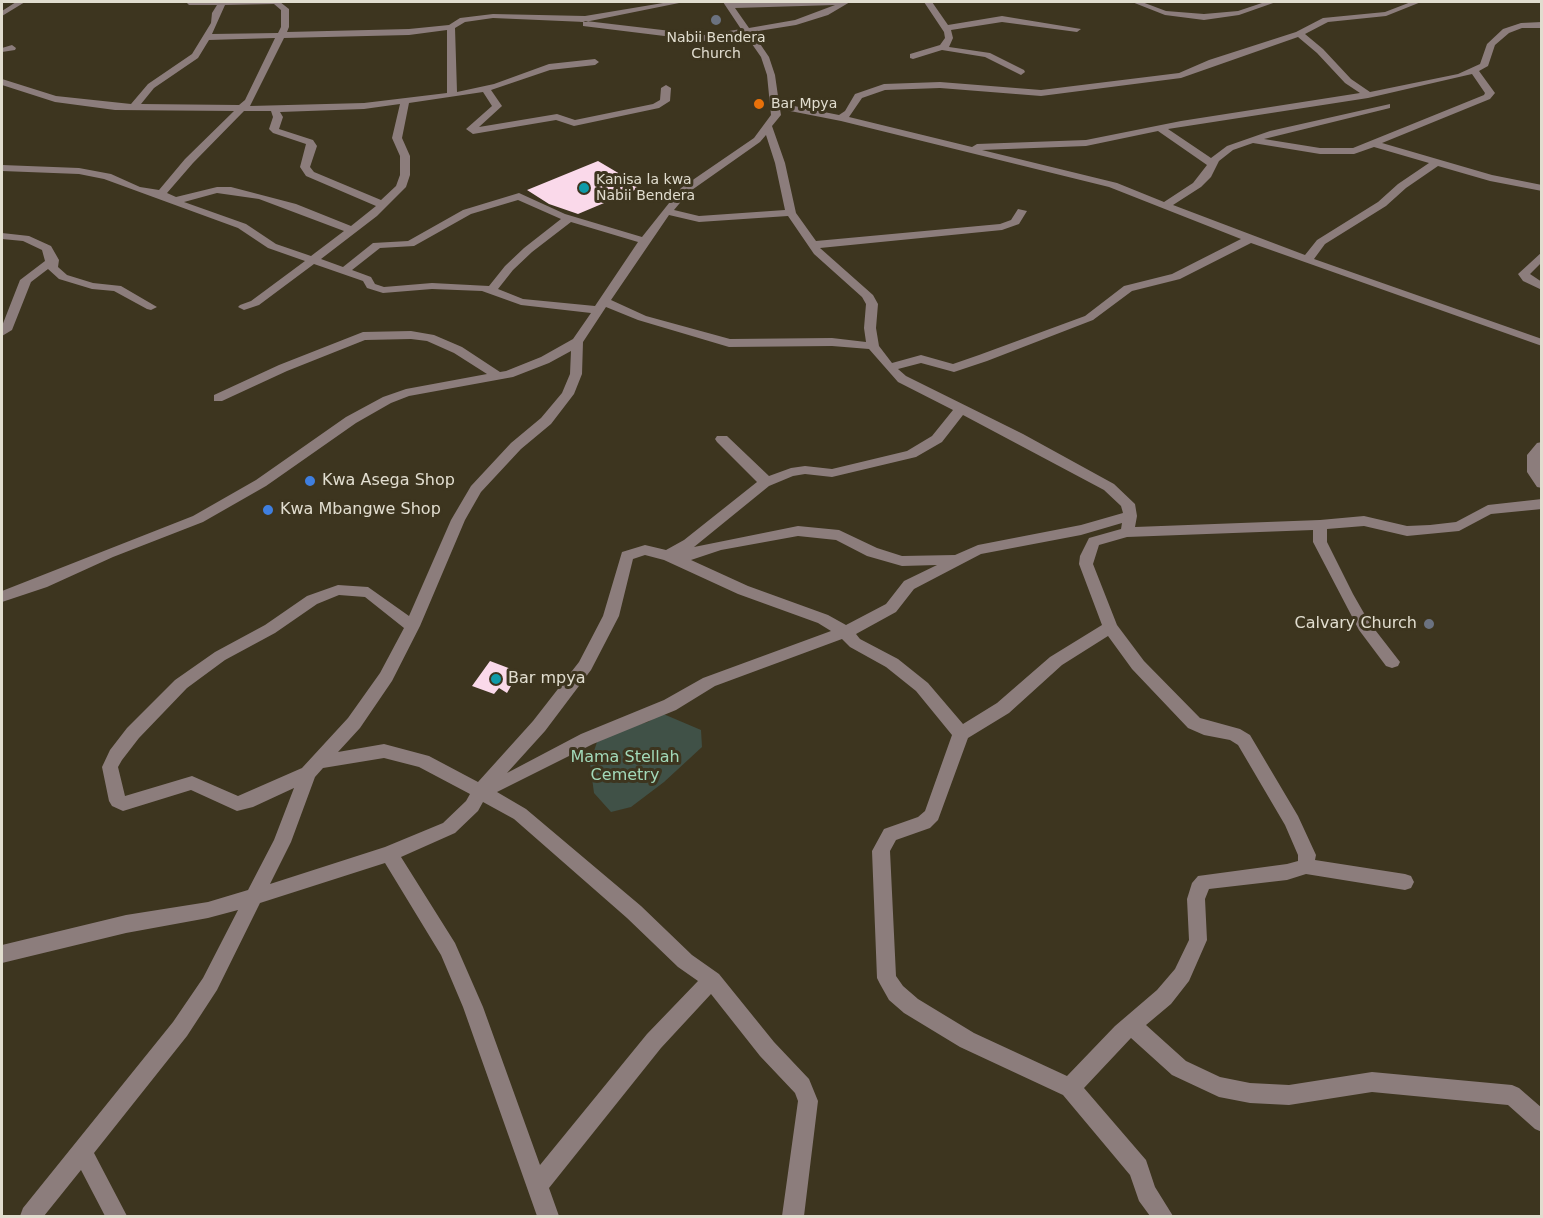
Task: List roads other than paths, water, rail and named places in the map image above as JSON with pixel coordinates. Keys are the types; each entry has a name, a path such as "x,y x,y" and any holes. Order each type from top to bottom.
{"street":[{"path":"2,14 21,2"},
{"path":"161,194 244,106 282,36 285,9 276,2"},
{"path":"189,3 295,2"},
{"path":"207,37 409,32 451,27 463,20 494,16 578,20 680,2"},
{"path":"578,20 596,26 692,38 750,32 816,16 847,2"},
{"path":"729,4 847,2"},
{"path":"928,2 949,35 944,47"},
{"path":"1136,2 1165,14 1204,17 1239,13 1272,2"},
{"path":"1393,2 1414,3"},
{"path":"841,118 849,112 858,96 884,87 940,85 1020,92 1058,91 1180,75 1212,62 1299,34 1326,20 1386,14 1414,3"},
{"path":"134,107 151,86 195,56 207,37 222,4"},
{"path":"2,597 205,516 261,483 351,420 387,400 406,393 498,376 537,363 576,342 667,211 686,190 757,140 776,115 765,57 729,4"},
{"path":"945,28 1002,20 1077,29"},
{"path":"953,147 1078,144 1286,106 1368,95 1475,72 1484,66 1490,55 1491,44 1499,36 1521,26 1542,25"},
{"path":"451,27 452,95"},
{"path":"1299,34 1320,51 1348,81 1368,95"},
{"path":"913,56 944,47 957,53 987,55 1021,72"},
{"path":"2,50 12,48"},
{"path":"2,82 71,102 134,107 340,108 486,89 549,67 595,62"},
{"path":"1251,140 1344,153 1487,97 1490,93 1475,72"},
{"path":"486,89 497,106 471,129 473,131 557,117 574,123 656,106 664,103 666,88"},
{"path":"244,307 267,296 383,205 401,187 405,175 405,156 397,138 405,101"},
{"path":"775,105 841,118 1113,185 1307,260 1542,343"},
{"path":"1166,205 1197,185 1222,152 1251,140 1387,106"},
{"path":"274,108 278,117 274,129 276,131 310,142 312,146 305,167 310,174 383,205"},
{"path":"768,127 780,163 791,213 813,245 867,295 872,304 870,328 873,346 889,368 910,384 960,411 1010,433 1109,488 1128,504 1130,516 1127,532"},
{"path":"1161,129 1213,164"},
{"path":"1372,143 1490,178 1542,188"},
{"path":"1307,260 1321,242 1382,204 1401,186 1437,162"},
{"path":"2,168 92,173 161,194 248,228 272,246 368,279 371,286 383,290 456,286 492,290 498,296 521,302 603,306 729,343 832,342 873,346"},
{"path":"174,201 217,190 231,190 292,206 352,230"},
{"path":"343,272 377,244 410,244 467,212 510,197 525,197 568,219 645,242"},
{"path":"667,211 699,219 791,213"},
{"path":"813,245 1002,227 1015,222 1022,211"},
{"path":"492,290 509,268 528,250 568,219"},
{"path":"2,236 37,242 48,248 56,273 63,277 92,286 117,288 151,307"},
{"path":"889,368 921,359 954,368 982,358 1089,318 1128,288 1176,276 1250,239"},
{"path":"1542,255 1524,274 1527,279 1542,287"},
{"path":"2,333 6,330 26,280 53,260"},
{"path":"218,398 283,368 363,336 411,335 430,338 458,350 498,376"},
{"path":"31,1216 180,1029 210,984 282,842 313,767 368,704 412,626 458,520 476,489 516,446 546,421 568,394 576,374 576,342"},
{"path":"674,559 764,483 791,472 805,470 832,473 911,454 937,439 960,411"},
{"path":"722,439 763,477 764,483"},
{"path":"1542,446 1534,455 1534,472 1542,484"},
{"path":"1306,866 1307,855 1292,820 1244,740 1234,734 1204,728 1194,723 1138,664 1110,627 1086,564 1094,542 1127,532 1320,525 1364,521 1407,531 1451,528 1488,510 1542,504"},
{"path":"480,791 505,782 587,739 670,705 709,682 883,614 891,608 909,585 962,558 991,546 1081,530 1130,516"},
{"path":"1320,525 1320,542 1346,595 1364,626 1392,662"},
{"path":"674,559 721,545 798,531 839,535 872,552 902,561 962,558"},
{"path":"2,954 126,924 208,910 389,854 449,828 472,806 480,791 539,726 585,666 611,616 627,556 645,550 674,559 743,590 823,619 844,631 855,643 892,663 922,687 961,734"},
{"path":"412,626 368,592 338,590 312,600 270,629 220,656 182,684 132,733 110,767 118,801 123,804 192,783 237,804 247,802 313,767 365,752 401,754 423,761 520,814 591,873 685,962 712,980 767,1049 802,1086 808,1101 794,1216"},
{"path":"1110,627 1056,661 1003,708 961,734 932,815 924,823 890,834 881,851 887,978 896,993 912,1006 967,1040 1070,1088 1133,1161 1156,1210 1162,1216"},
{"path":"389,854 448,949 473,1007 548,1216"},
{"path":"1070,1088 1131,1025 1164,997 1191,958 1198,940 1196,899 1198,889 1204,882 1287,872 1306,866 1405,882"},
{"path":"537,1186 654,1041 712,980"},
{"path":"1131,1025 1179,1068 1219,1087 1250,1093 1289,1095 1372,1082 1512,1095 1542,1122"},
{"path":"83,1153 116,1216"}],"place":[{"name":"Nabii Bendera Church","path":"716,20"},
{"name":"Bar Mpya","path":"759,104"},
{"name":"Kanisa la kwa Nabii Bendera","path":"584,188"},
{"name":"Kwa Asega Shop","path":"310,481"},
{"name":"Kwa Mbangwe Shop","path":"268,510"},
{"name":"Calvary Church","path":"1429,624"},
{"name":"Bar mpya","path":"496,679"}],"park label":[{"name":"Mama Stellah Cemetry","path":"625,767"}]}
